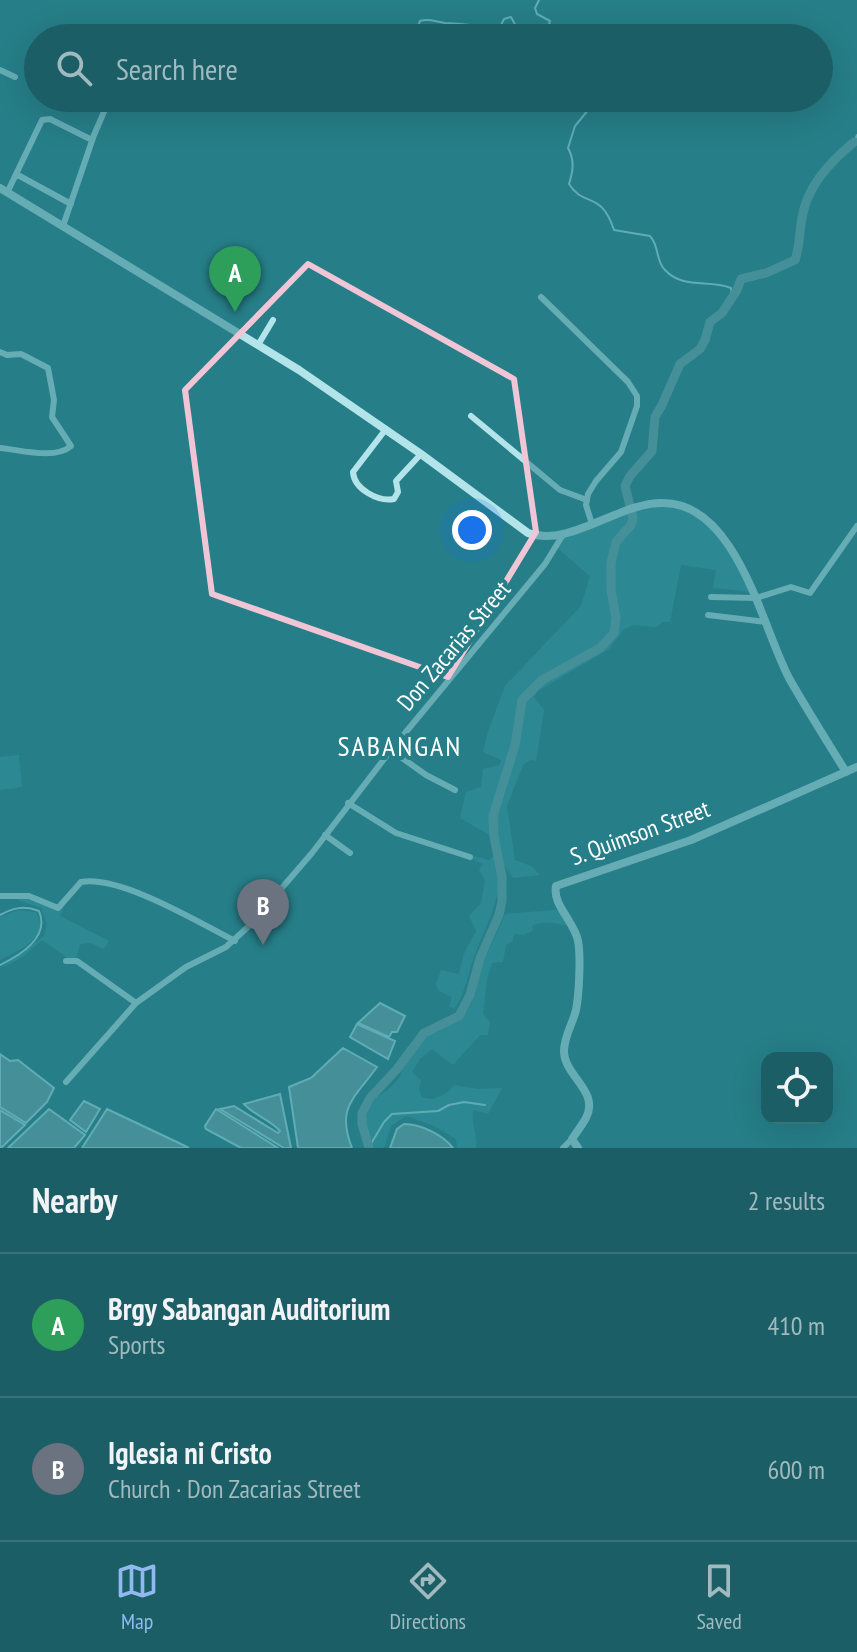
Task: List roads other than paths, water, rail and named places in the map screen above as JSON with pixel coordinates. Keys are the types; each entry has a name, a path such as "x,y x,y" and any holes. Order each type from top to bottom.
{"street":[{"path":"0,70 15,77"},
{"path":"63,226 104,112"},
{"path":"92,140 50,119 42,120 16,174 4,190 258,345 386,429 521,530 542,537 564,533 628,509 667,503 688,508 703,518 726,542 756,598 788,676 846,772"},
{"path":"16,174 71,204"},
{"path":"541,297 628,382 637,396 636,411 621,452 596,481 587,500 592,524"},
{"path":"258,345 273,320"},
{"path":"0,352 21,354 48,368 54,400 52,417 71,446 60,453 0,448"},
{"path":"471,416 560,490 587,500"},
{"path":"386,429 353,472 356,483 375,497 388,500 396,497 397,480 421,454"},
{"path":"711,597 756,598 791,587 810,593 857,526"},
{"name":"Don Zacarias Street","path":"66,1082 136,1003 186,967 235,941 545,564 564,533"},
{"path":"708,615 766,622"},
{"path":"391,750 455,790"},
{"name":"S. Quimson Street","path":"572,1139 589,1108 583,1085 573,1073 564,1051 577,1007 580,951 572,921 556,896 556,886 691,840 857,767"},
{"path":"348,803 396,833 470,857"},
{"path":"325,835 350,853"},
{"path":"0,896 29,896 58,908 81,882 100,882 135,892 235,941"},
{"path":"66,961 77,961 136,1003"},
{"path":"563,1148 572,1139 578,1148"}],"water":[{"path":"380,1003 405,1016 397,1032 392,1032 389,1037 358,1023"},
{"path":"357,1024 395,1041 388,1059 350,1037"},
{"path":"343,1048 377,1067 355,1096 347,1113 346,1123 352,1148 298,1148 289,1087 311,1078"},
{"path":"0,1054 10,1061 18,1060 54,1088 47,1102 26,1123 0,1107"},
{"path":"280,1094 291,1148 284,1148 220,1109 234,1106 278,1133 280,1131 276,1127 244,1104"},
{"path":"84,1101 100,1109 86,1132 70,1120"},
{"path":"49,1109 85,1135 74,1148 8,1148"},
{"path":"107,1109 179,1143 189,1148 82,1148"},
{"path":"216,1109 278,1148 241,1148 206,1129"},
{"path":"0,1110 25,1125 1,1148 0,1148"},
{"path":"404,1124 431,1131 453,1148 390,1148 397,1129"}],"waterway":[{"path":"539,0 535,8 537,14 550,21 549,24"},
{"path":"502,24 504,19 511,17 515,24"},
{"path":"419,24 427,20 455,24"},
{"path":"587,112 575,126 568,148 573,166 569,184 581,196 604,209 614,230 650,236 662,266 672,276 688,282 731,288 732,298"},
{"path":"854,142 857,135"},
{"path":"369,1148 362,1113 370,1098 424,1033 459,1016 470,995 480,958 499,915 502,877 493,816 515,745 522,700 542,680 600,648 614,633 616,618 611,590 611,563 616,542 631,525 633,518 625,486 652,451 655,417 680,364 700,349 710,322 722,313 741,279 766,273 795,260 809,195 828,166 854,142"},
{"path":"0,915 14,909 28,908 39,911 41,920 32,944 0,965"},
{"path":"369,1147 392,1114 438,1111 464,1102 485,1105"}],"place":[{"name":"Brgy Sabangan Auditorium","path":"235,312"},
{"name":"Iglesia ni Cristo","path":"263,945"}],"district":[{"name":"SABANGAN","path":"400,746"}]}
